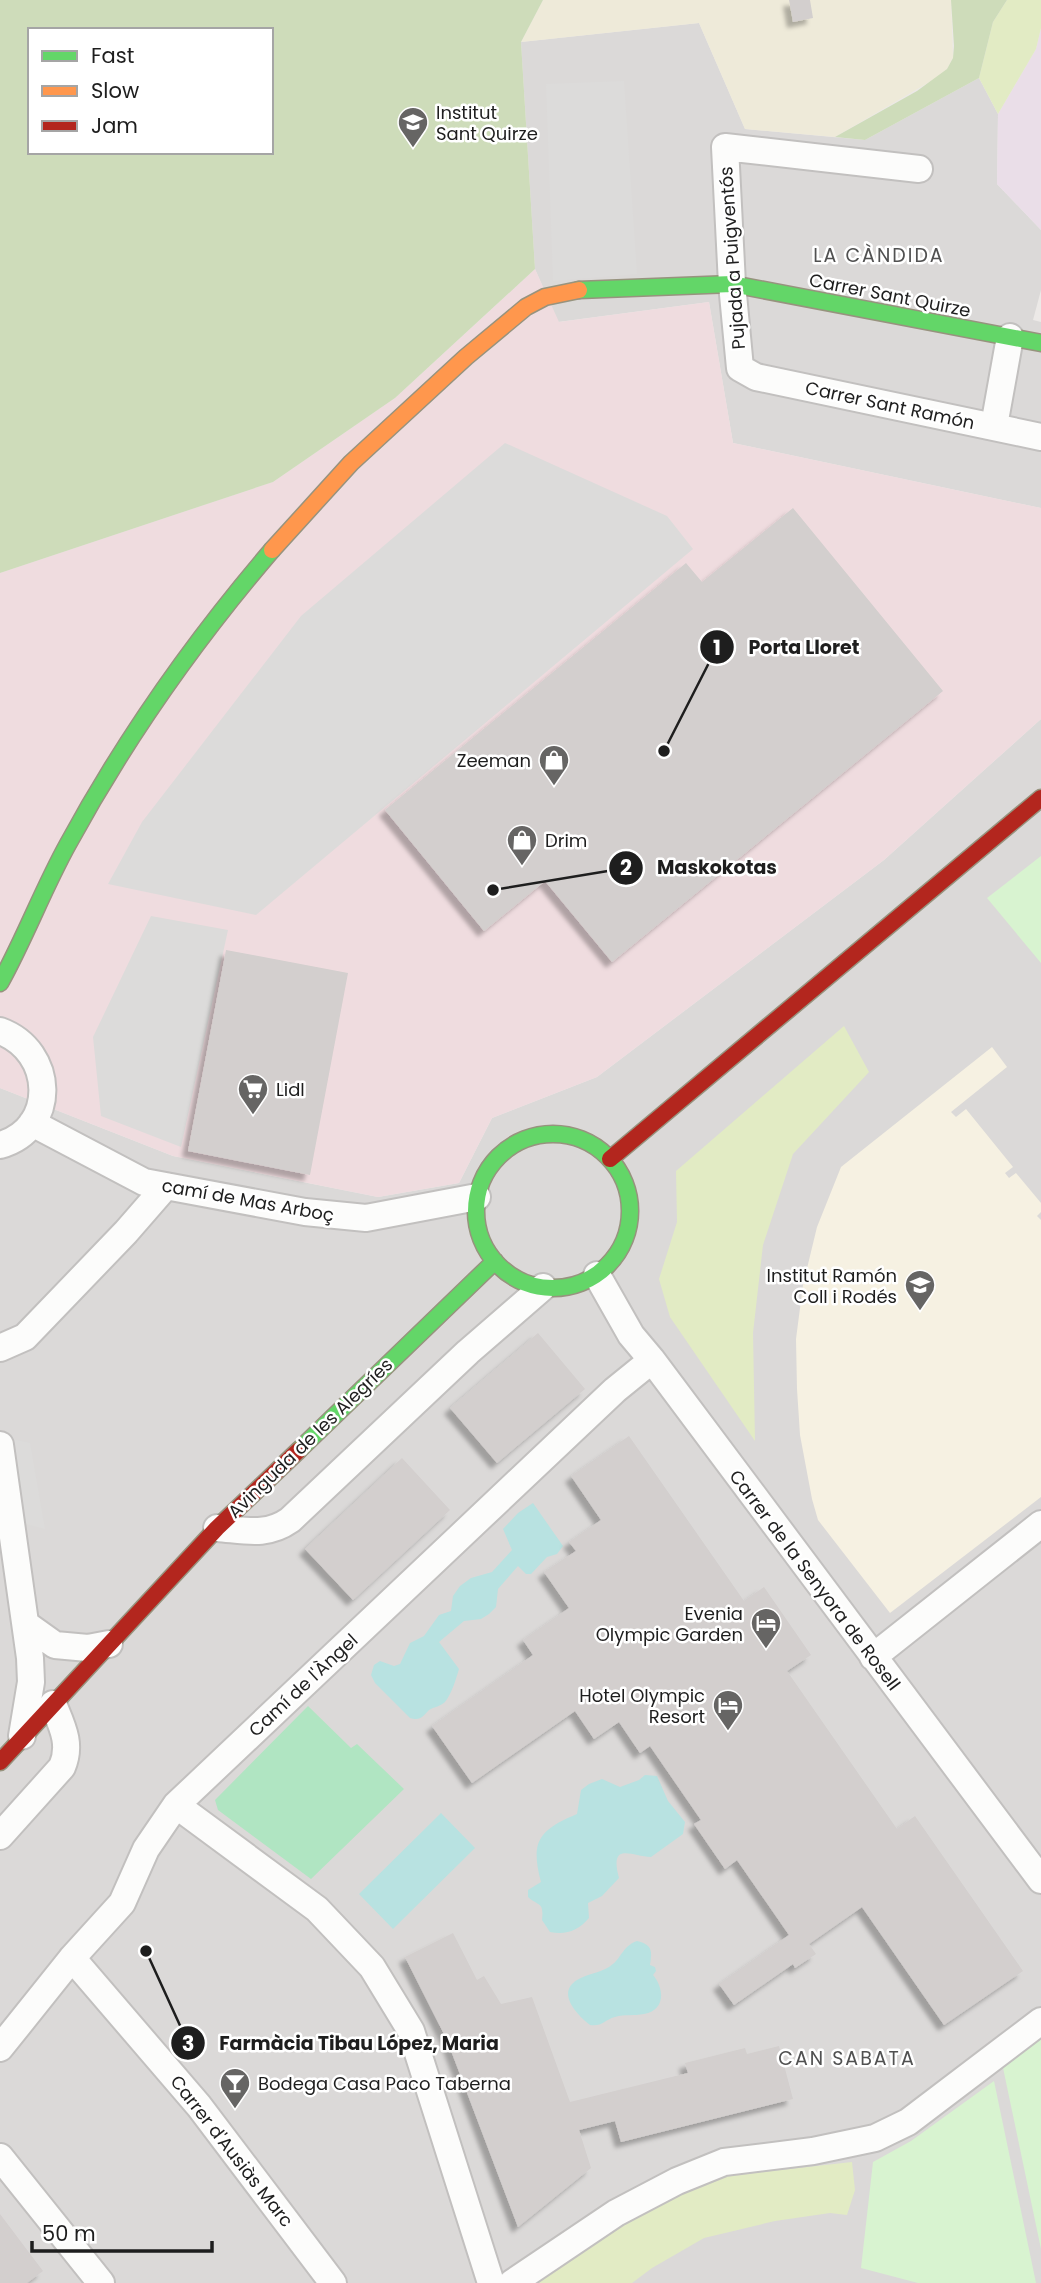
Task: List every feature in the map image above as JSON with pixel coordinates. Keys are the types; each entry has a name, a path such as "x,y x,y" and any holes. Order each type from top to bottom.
{"main road":[{"name":"Carrer Sant Quirze","path":"0,983 51,875 110,772 144,718 248,577 353,460 428,389 526,307 545,296 586,288 732,284 1041,343"},
{"path":"610,1159 1041,798"},
{"path":"568,1135 591,1144 610,1159 626,1188 630,1220 619,1251 597,1275 578,1284 558,1288 543,1287 522,1282 507,1273 495,1261 482,1242 476,1220 477,1197 485,1174 500,1154 533,1136 568,1135"},
{"name":"Avinguda de les Alegríes","path":"217,1528 495,1261"},
{"path":"0,1762 217,1528"}],"street":[{"name":"Pujada a Puigventós","path":"740,368 732,284 725,147 919,169"},
{"path":"994,426 1010,337"},
{"name":"Carrer Sant Ramón","path":"740,368 756,377 1041,437"},
{"path":"0,1031 13,1036 28,1048 38,1066 43,1085 41,1105 32,1123 21,1135 0,1145"},
{"name":"camí de Mas Arboç","path":"32,1123 144,1182 305,1212 366,1218 477,1197"},
{"path":"0,1348 25,1337 126,1233 166,1186"},
{"name":"Carrer de la Senyora de Rosell","path":"597,1275 631,1335 1041,1880"},
{"name":"Avinguda de les Alegríes","path":"217,1528 269,1531 290,1520 468,1352 543,1287"},
{"name":"Camí de l'Àngel","path":"0,2048 72,1958 122,1903 146,1849 176,1805 615,1390 652,1360"},
{"path":"0,1445 27,1625 31,1682 22,1736"},
{"path":"873,1657 1041,1524"},
{"path":"27,1625 55,1645 89,1648 109,1644"},
{"path":"0,1836 62,1767 67,1755 65,1734 53,1704"},
{"path":"176,1805 317,1909 372,1967 411,2031 491,2283"},
{"name":"Carrer d'Ausiàs Marc","path":"72,1958 199,2106 333,2283"},
{"path":"512,2283 616,2213 677,2181 724,2162 813,2151 875,2138 908,2122 1041,2021"},
{"path":"0,2157 101,2283"}],"shaded area":[{"path":"543,0 951,0 953,58 947,69 938,77 835,137 745,129 699,23 521,42"},
{"path":"699,23 745,129 865,140 979,78 998,114 997,184 1041,230 1041,290 1033,320 1041,322 1041,508 733,443 709,302 558,322 535,269 521,42"},
{"path":"1041,28 1041,230 997,184 998,114 1036,49"},
{"path":"624,81 637,274 553,281 546,84"},
{"path":"535,269 559,322 709,302 733,443 1041,508 1041,719 884,860 597,1077 492,1118 459,1183 378,1197 173,1156 0,1088 0,573 273,482 395,398"},
{"path":"505,443 667,516 693,549 256,915 108,884 142,822 301,616"},
{"path":"1041,719 1041,2283 0,2283 0,1088 173,1156 378,1197 459,1183 492,1118 597,1077 884,860"},
{"path":"151,916 228,930 181,1147 101,1116 93,1037"},
{"name":"Institut Ramón Coll i Rodés","path":"992,1047 1007,1067 951,1112 956,1117 966,1109 1013,1167 1005,1173 1009,1178 1016,1173 1041,1203 1041,1212 1037,1216 1041,1220 1041,1497 890,1613 818,1520 812,1499 800,1435 797,1389 796,1339 803,1285 817,1227 841,1167"},
{"path":"12,1439 30,1443 45,1529 26,1524"}],"green space":[{"path":"0,0 543,0 521,42 535,269 395,398 273,482 0,573"},
{"path":"951,0 1007,0 993,22 979,78 865,140 835,137 917,91 947,69 953,58 954,46"},
{"path":"1007,0 1041,0 1041,28 1036,49 998,114 979,78 993,22"},
{"path":"1041,856 1041,963 987,898"},
{"path":"844,1026 869,1072 793,1154 763,1245 753,1333 755,1441 670,1317 659,1279 677,1222 676,1171"},
{"path":"308,1706 351,1748 357,1744 404,1789 311,1879 218,1810 215,1800"},
{"path":"1041,2036 1041,2249 1002,2063"},
{"path":"994,2081 1036,2283 918,2283 861,2268 873,2162 911,2141"},
{"path":"852,2162 855,2190 847,2215 830,2213 775,2221 704,2238 652,2268 632,2283 533,2283 674,2191 727,2176"}],"water":[{"path":"533,1503 563,1546 557,1554 547,1557 531,1574 526,1574 518,1566 498,1589 496,1607 489,1614 481,1619 464,1621 439,1642 459,1669 454,1686 443,1703 419,1719 410,1718 375,1683 371,1675 374,1665 380,1661 394,1666 400,1664 410,1643 424,1636 439,1615 451,1611 453,1596 460,1586 471,1578 492,1572 512,1550 503,1529 518,1513"},
{"path":"645,1775 657,1776 668,1801 685,1822 683,1834 651,1857 629,1853 619,1855 619,1878 602,1896 588,1903 589,1918 571,1931 550,1932 542,1920 540,1905 528,1897 528,1890 541,1882 537,1856 541,1839 554,1826 577,1814 581,1790 589,1784 602,1779 620,1787"},
{"path":"441,1813 475,1848 393,1929 359,1894"},
{"path":"637,1941 646,1944 650,1949 650,1965 655,1967 653,1975 661,1993 659,2004 651,2012 619,2016 590,2025 571,2004 568,1991 571,1985 609,1967 628,1946"}],"building":[{"path":"789,0 810,0 813,18 793,22"},
{"path":"793,508 943,691 612,962 545,881 484,931 385,810 686,563 702,582"},
{"path":"226,950 348,973 310,1175 188,1151"},
{"path":"538,1333 585,1389 497,1463 450,1408"},
{"name":"Hotel Olympic Resort","path":"629,1436 744,1601 764,1587 811,1655 787,1671 897,1829 915,1816 1023,1971 944,2025 862,1907 809,1944 816,1954 795,1968 793,1964 734,2005 719,1984 789,1935 737,1860 725,1869 694,1824 701,1820 650,1746 640,1753 619,1722 594,1739 575,1711 472,1783 432,1726 533,1655 523,1640 569,1608 544,1572 576,1551 569,1542 601,1520 571,1476"},
{"path":"402,1458 450,1510 353,1600 305,1549"},
{"path":"453,1933 477,1980 484,1976 501,2004 532,1997 570,2102 688,2073 685,2063 745,2048 747,2054 779,2046 793,2099 621,2142 615,2121 579,2130 591,2168 518,2227 447,2040 405,1957"},
{"path":"0,2214 43,2271 27,2283 0,2283"}],"traffic: fast":[{"path":"579,290 732,284 1041,343"},
{"path":"0,983 59,861 113,767 188,655 272,550"},
{"path":"553,1134 582,1140 607,1157 624,1182 630,1211 624,1240 607,1265 582,1282 553,1288 524,1282 499,1265 482,1240 476,1211 482,1182 499,1157 524,1140 553,1134"},
{"path":"299,1450 495,1261"}],"traffic: slow":[{"path":"272,550 351,463 466,357 526,307 545,297 579,290"}],"traffic: jam":[{"path":"610,1159 1041,798"},
{"path":"0,1762 217,1528 299,1450"}],"place":[{"name":"Institut Sant Quirze","path":"413,149"},
{"name":"Porta Lloret","path":"664,751"},
{"name":"Zeeman","path":"554,787"},
{"name":"Drim","path":"522,867"},
{"name":"Maskokotas","path":"493,890"},
{"name":"Lidl","path":"253,1116"},
{"name":"Institut Ramón Coll i Rodés","path":"920,1312"},
{"name":"Evenia Olympic Garden","path":"766,1650"},
{"name":"Hotel Olympic Resort","path":"728,1732"},
{"name":"Farmàcia Tibau López, Maria","path":"146,1951"},
{"name":"Bodega Casa Paco Taberna","path":"235,2110"}],"district":[{"name":"LA CÀNDIDA","path":"879,255"},
{"name":"CAN SABATA","path":"847,2058"}]}
